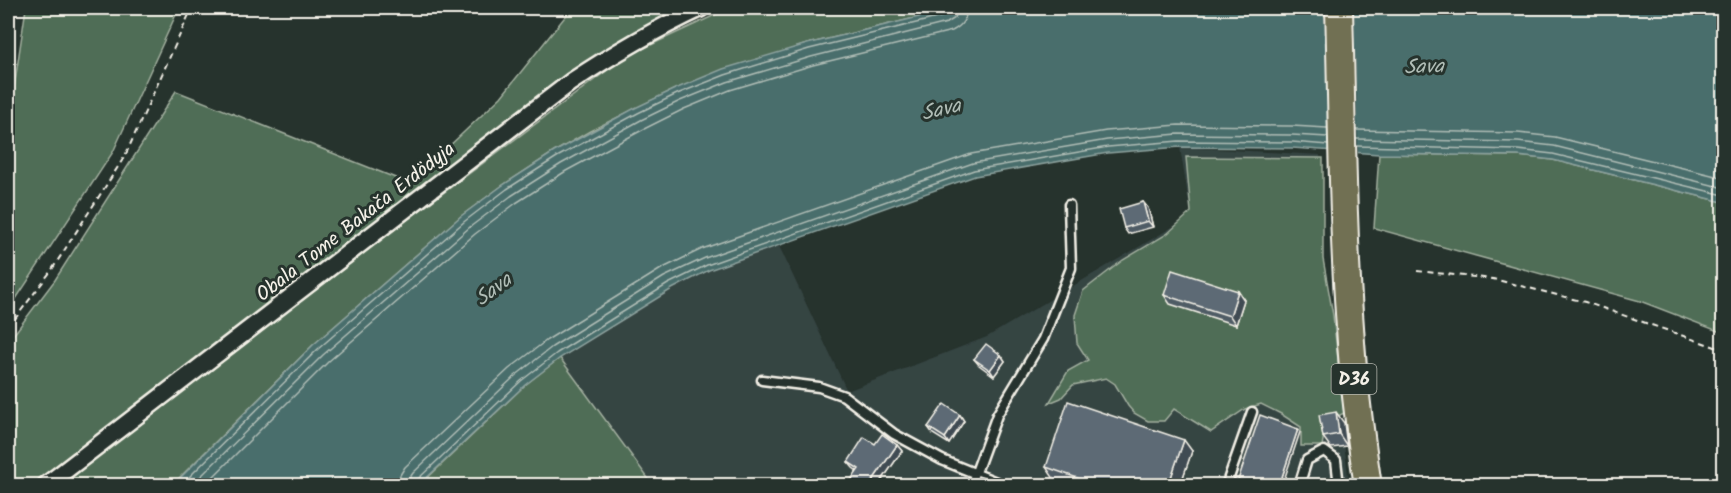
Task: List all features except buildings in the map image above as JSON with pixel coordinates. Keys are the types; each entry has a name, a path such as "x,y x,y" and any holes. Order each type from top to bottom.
{"main road":[{"name":"D36","path":"1339,8 1346,272 1354,381 1368,486"}],"street":[{"name":"Obala Tome Bakača Erdödyja","path":"45,486 562,89 620,50 701,8"}],"lane":[{"path":"971,486 997,415 1043,339 1071,268 1069,205"},
{"path":"762,380 819,387 844,396 894,434 942,460 1006,486"},
{"path":"1226,486 1252,412"},
{"path":"1299,486 1307,460 1324,451 1336,460 1339,486"}],"path":[{"path":"8,328 51,271 125,156 192,8"},
{"path":"1417,271 1492,279 1585,302 1724,350"}],"shaded area":[{"path":"1180,147 1320,155 1324,275 1349,485 653,485 560,358 672,289 709,270 779,246 847,391 987,337 1191,216"}],"green space":[{"path":"26,8 179,8 113,152 8,311 8,128"},
{"path":"572,8 697,8 613,51 40,485 8,485 8,342 55,280 176,91 398,179 407,186 501,97"},
{"path":"730,8 956,8 807,44 675,89 590,131 503,185 461,216 313,345 172,485 60,486 415,214 625,57"},
{"path":"1379,154 1518,156 1553,160 1723,202 1723,333 1640,301 1374,228"},
{"path":"1186,157 1323,158 1323,259 1333,315 1344,413 1326,422 1322,446 1301,446 1301,427 1261,404 1245,409 1211,432 1174,409 1164,421 1148,421 1134,413 1115,384 1106,378 1073,385 1061,398 1049,403 1068,371 1088,360 1077,343 1075,315 1083,291 1123,260 1167,234 1191,212"},
{"path":"560,358 653,485 419,486 525,385"}],"water":[{"name":"Sava","path":"956,8 1723,8 1723,202 1553,160 1518,156 1379,154 1292,148 1180,147 1108,153 975,176 709,270 672,289 560,358 525,385 419,485 172,486 313,345 461,216 554,152 635,108 723,69 807,44"}],"pier":[{"path":"1324,8 1354,8 1358,155 1328,154"}]}
